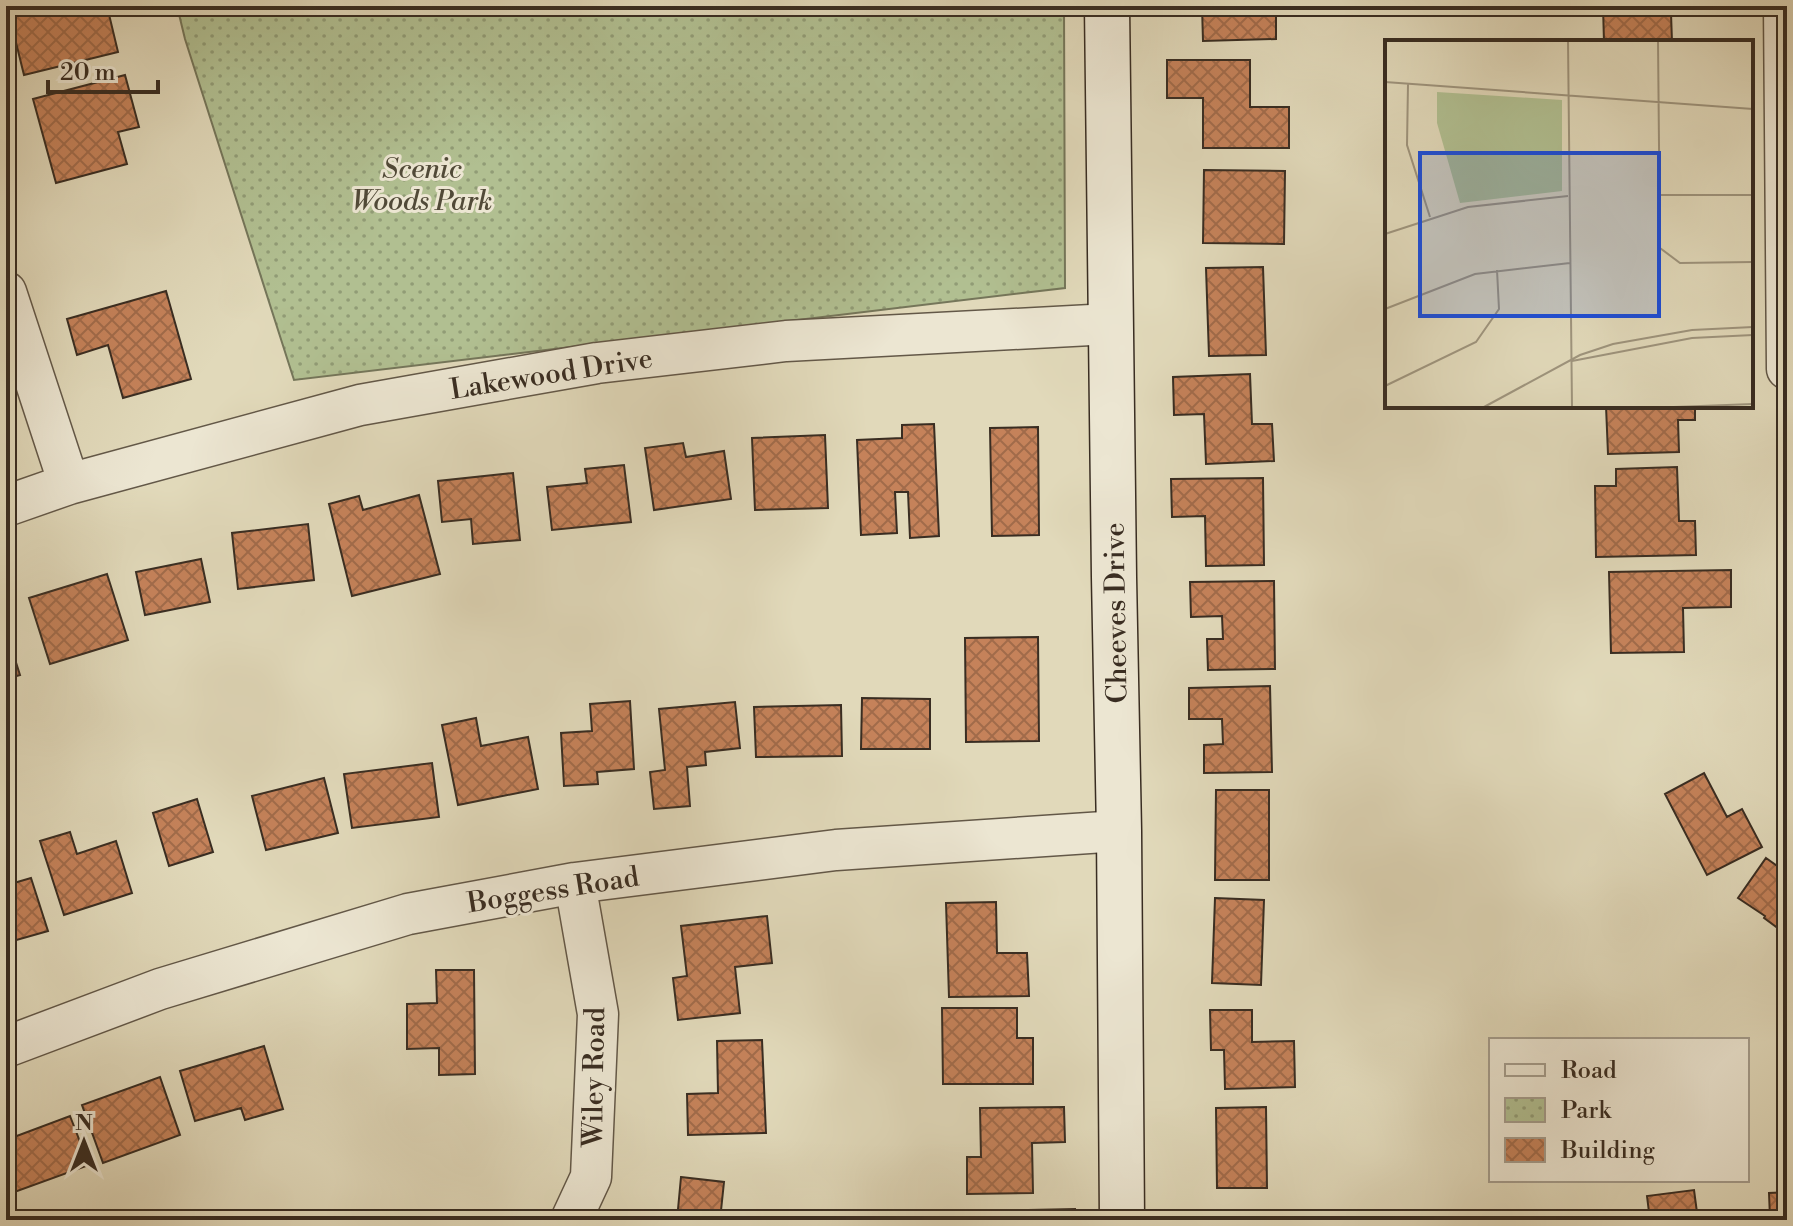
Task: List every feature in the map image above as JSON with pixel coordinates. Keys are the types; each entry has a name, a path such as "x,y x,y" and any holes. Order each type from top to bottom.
{"street":[{"name":"Cheeves Drive","path":"1107,6 1122,1220"},
{"path":"1784,6 1787,369"},
{"path":"6,292 69,484"},
{"name":"Lakewood Drive","path":"6,506 69,484 360,405 597,363 786,341 1110,324"},
{"name":"Boggess Road","path":"6,1047 160,989 408,914 575,883 836,850 1119,831"},
{"name":"Wiley Road","path":"571,1220 591,1177 598,1014 575,883"}],"green space":[{"name":"Scenic Woods Park","path":"177,6 1064,6 1065,288 294,380"}],"building":[{"path":"7,6 107,6 118,52 24,75"},
{"path":"1202,6 1276,6 1276,39 1203,41"},
{"path":"1603,6 1690,6 1690,12 1671,13 1672,40 1604,40"},
{"path":"1167,60 1250,60 1250,107 1289,107 1289,148 1203,148 1203,98 1167,98"},
{"path":"125,75 139,127 118,132 127,164 56,183 33,99"},
{"path":"1204,170 1285,171 1284,244 1203,243"},
{"path":"1263,267 1266,355 1209,356 1206,268"},
{"path":"166,291 191,379 123,398 108,345 77,355 67,319"},
{"path":"1250,374 1252,424 1272,424 1274,461 1206,464 1204,414 1174,415 1173,377"},
{"path":"1606,408 1695,408 1695,420 1678,420 1679,452 1608,454"},
{"path":"934,424 939,536 910,538 908,492 895,492 897,533 861,535 857,440 902,438 902,425"},
{"path":"1038,427 1039,535 992,536 990,428"},
{"path":"825,435 828,508 755,510 752,438"},
{"path":"683,443 686,457 724,451 731,499 654,510 645,448"},
{"path":"624,465 631,522 552,530 547,487 587,483 585,469"},
{"path":"1677,467 1679,521 1695,521 1696,555 1596,557 1595,486 1616,486 1616,469"},
{"path":"513,473 520,540 473,544 471,519 442,522 438,481"},
{"path":"1263,478 1264,565 1206,566 1205,516 1172,517 1171,479"},
{"path":"419,495 440,574 352,596 329,504 359,496 363,510"},
{"path":"308,524 314,580 238,589 232,533"},
{"path":"201,559 210,602 145,615 136,572"},
{"path":"1731,570 1731,607 1683,608 1684,652 1611,653 1609,572"},
{"path":"107,574 128,640 50,664 29,598"},
{"path":"1274,581 1275,669 1208,670 1207,639 1223,639 1222,616 1191,617 1190,582"},
{"path":"6,631 20,675 6,679"},
{"path":"1038,637 1039,741 966,742 965,638"},
{"path":"1270,686 1272,772 1204,773 1204,745 1223,744 1222,719 1189,719 1189,688"},
{"path":"862,698 930,699 930,749 861,749"},
{"path":"630,701 634,769 597,772 598,784 564,786 561,733 592,731 590,704"},
{"path":"735,702 740,748 705,752 706,765 687,767 690,806 654,809 650,772 665,770 659,709"},
{"path":"841,705 842,756 756,757 754,707"},
{"path":"476,718 481,746 528,737 538,789 458,805 442,725"},
{"path":"432,763 439,817 352,828 344,774"},
{"path":"1704,773 1727,817 1742,809 1762,847 1707,875 1665,794"},
{"path":"324,778 338,833 266,850 252,796"},
{"path":"1216,790 1269,790 1269,880 1215,880"},
{"path":"197,799 213,852 169,866 153,813"},
{"path":"70,832 77,854 116,841 132,893 64,915 40,841"},
{"path":"1766,858 1787,873 1787,935 1738,898"},
{"path":"31,878 48,931 6,943 6,882 7,885"},
{"path":"1215,898 1264,900 1261,985 1212,983"},
{"path":"996,902 997,953 1027,953 1029,996 949,997 946,903"},
{"path":"767,916 772,963 735,967 740,1013 678,1020 673,978 687,976 681,926"},
{"path":"436,970 474,970 475,1074 439,1075 439,1048 407,1049 407,1004 437,1003"},
{"path":"942,1008 1017,1008 1017,1038 1033,1038 1033,1084 943,1084"},
{"path":"1210,1010 1252,1010 1252,1042 1294,1041 1295,1087 1225,1089 1224,1050 1211,1050"},
{"path":"762,1040 766,1133 688,1135 687,1094 718,1093 717,1041"},
{"path":"264,1046 283,1109 245,1120 241,1108 195,1121 180,1071"},
{"path":"160,1077 180,1135 103,1163 82,1105"},
{"path":"1064,1107 1065,1142 1032,1143 1033,1193 967,1194 967,1157 981,1157 980,1108"},
{"path":"1266,1107 1267,1188 1217,1188 1216,1108"},
{"path":"70,1116 89,1165 9,1194 6,1186 6,1140"},
{"path":"681,1177 724,1182 720,1220 677,1220"},
{"path":"1694,1190 1698,1220 1650,1220 1647,1196"},
{"path":"1787,1192 1787,1220 1754,1220 1770,1218 1769,1193"},
{"path":"1075,1209 1075,1220 978,1220 978,1211"},
{"path":"1200,1210 1276,1210 1276,1220 1200,1220"}]}
